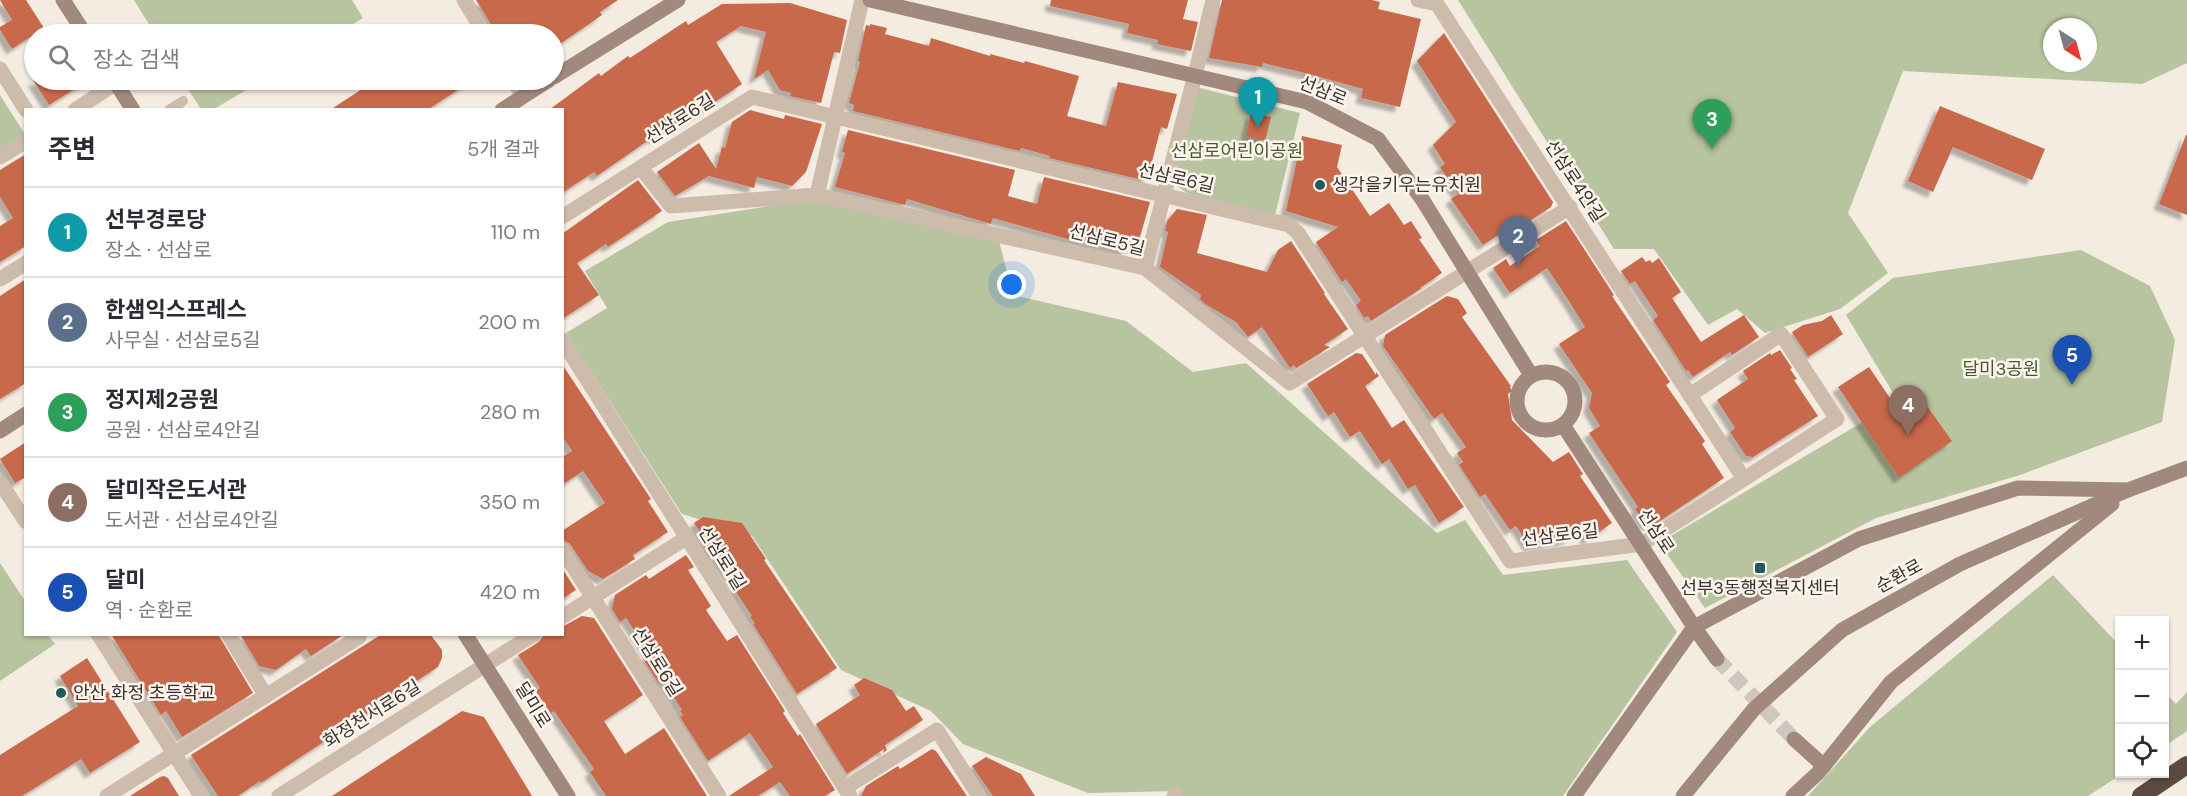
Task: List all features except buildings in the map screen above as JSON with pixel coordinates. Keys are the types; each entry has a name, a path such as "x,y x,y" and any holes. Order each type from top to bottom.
{"highway":[{"path":"2141,796 2187,765"}],"street":[{"path":"63,0 79,24"},
{"path":"464,0 480,24"},
{"path":"564,71 678,0"},
{"path":"817,195 862,0"},
{"name":"선삼로","path":"870,0 1307,102 1378,139 1422,199 1532,375"},
{"path":"1145,268 1213,0"},
{"name":"선삼로4안길","path":"1418,0 1437,4 1744,478"},
{"path":"0,69 25,108"},
{"path":"78,108 103,90"},
{"path":"121,90 132,108"},
{"path":"519,90 523,96"},
{"path":"505,108 533,90"},
{"name":"선삼로6길","path":"564,216 752,97 1289,225 1298,233 1510,561 1642,544"},
{"path":"0,157 24,142"},
{"name":"선삼로5길","path":"641,168 671,206 817,195 1145,268 1290,383 1365,338 1570,207"},
{"path":"0,279 24,264"},
{"path":"1642,544 1837,419 1781,334 1690,395"},
{"name":"선삼로1길","path":"564,343 848,792"},
{"path":"1551,372 1560,375 1574,389 1575,409 1563,425 1545,430 1536,428 1522,417 1517,399 1524,381 1532,375 1551,372"},
{"path":"0,430 24,415"},
{"name":"선삼로","path":"1563,425 1717,659"},
{"name":"순환로","path":"1683,796 1754,709 1842,630 1960,564 2128,490 2187,468"},
{"path":"0,482 24,519"},
{"path":"1574,796 1694,627 1859,539 2018,488 2128,490"},
{"path":"1793,796 1824,766 1891,682 2128,490"},
{"path":"564,615 686,538"},
{"name":"선삼로6길","path":"564,552 719,796"},
{"path":"99,636 201,796"},
{"path":"229,636 266,696"},
{"path":"107,796 359,636"},
{"name":"달미로","path":"466,636 568,796"},
{"name":"화정천서로6길","path":"279,796 531,636"},
{"path":"848,792 937,730 979,796"},
{"path":"1794,740 1824,766"}],"lane":[{"path":"172,108 183,101"}],"green space":[{"path":"134,0 352,0 363,18 353,24 149,24"},
{"path":"1458,0 2187,0 2187,63 2142,84 1903,71 1848,213 1888,273 1840,309 1765,333 1737,309 1708,325 1654,249 1614,249"},
{"name":"선삼로어린이공원","path":"1196,87 1300,113 1275,215 1187,193 1177,186 1174,174"},
{"path":"189,90 246,90 216,108 200,108"},
{"path":"0,95 24,133 24,137 0,155"},
{"path":"808,200 999,241 1013,295 1126,321 1193,372 1246,363 1437,533 1465,520 1503,575 1627,560 1677,632 1563,796 1177,796 1179,791 1088,793 963,744 931,711 841,670 752,536 682,514 566,333 607,308 585,271 668,222"},
{"name":"달미3공원","path":"2081,250 2150,286 2175,340 2162,422 2020,475 1876,518 1705,608 1659,543 1898,401 1846,315 1893,278"},
{"path":"0,563 24,599 24,636 49,636 55,644 0,681"},
{"path":"2053,575 2115,641 2116,778 2088,796 1808,796 1870,727"},
{"path":"2187,692 2187,731 2169,743 2169,697 2176,704"}],"tunnel":[{"path":"1717,659 1794,739"}],"place":[{"name":"선부경로당","path":"1258,127"},
{"name":"정지제2공원","path":"1712,149"},
{"name":"생각을키우는유치원","path":"1320,185"},
{"name":"한샘익스프레스","path":"1518,266"},
{"name":"달미","path":"2072,385"},
{"name":"달미작은도서관","path":"1908,435"},
{"name":"선부3동행정복지센터","path":"1760,568"},
{"name":"안산 화정 초등학교","path":"61,693"}]}
